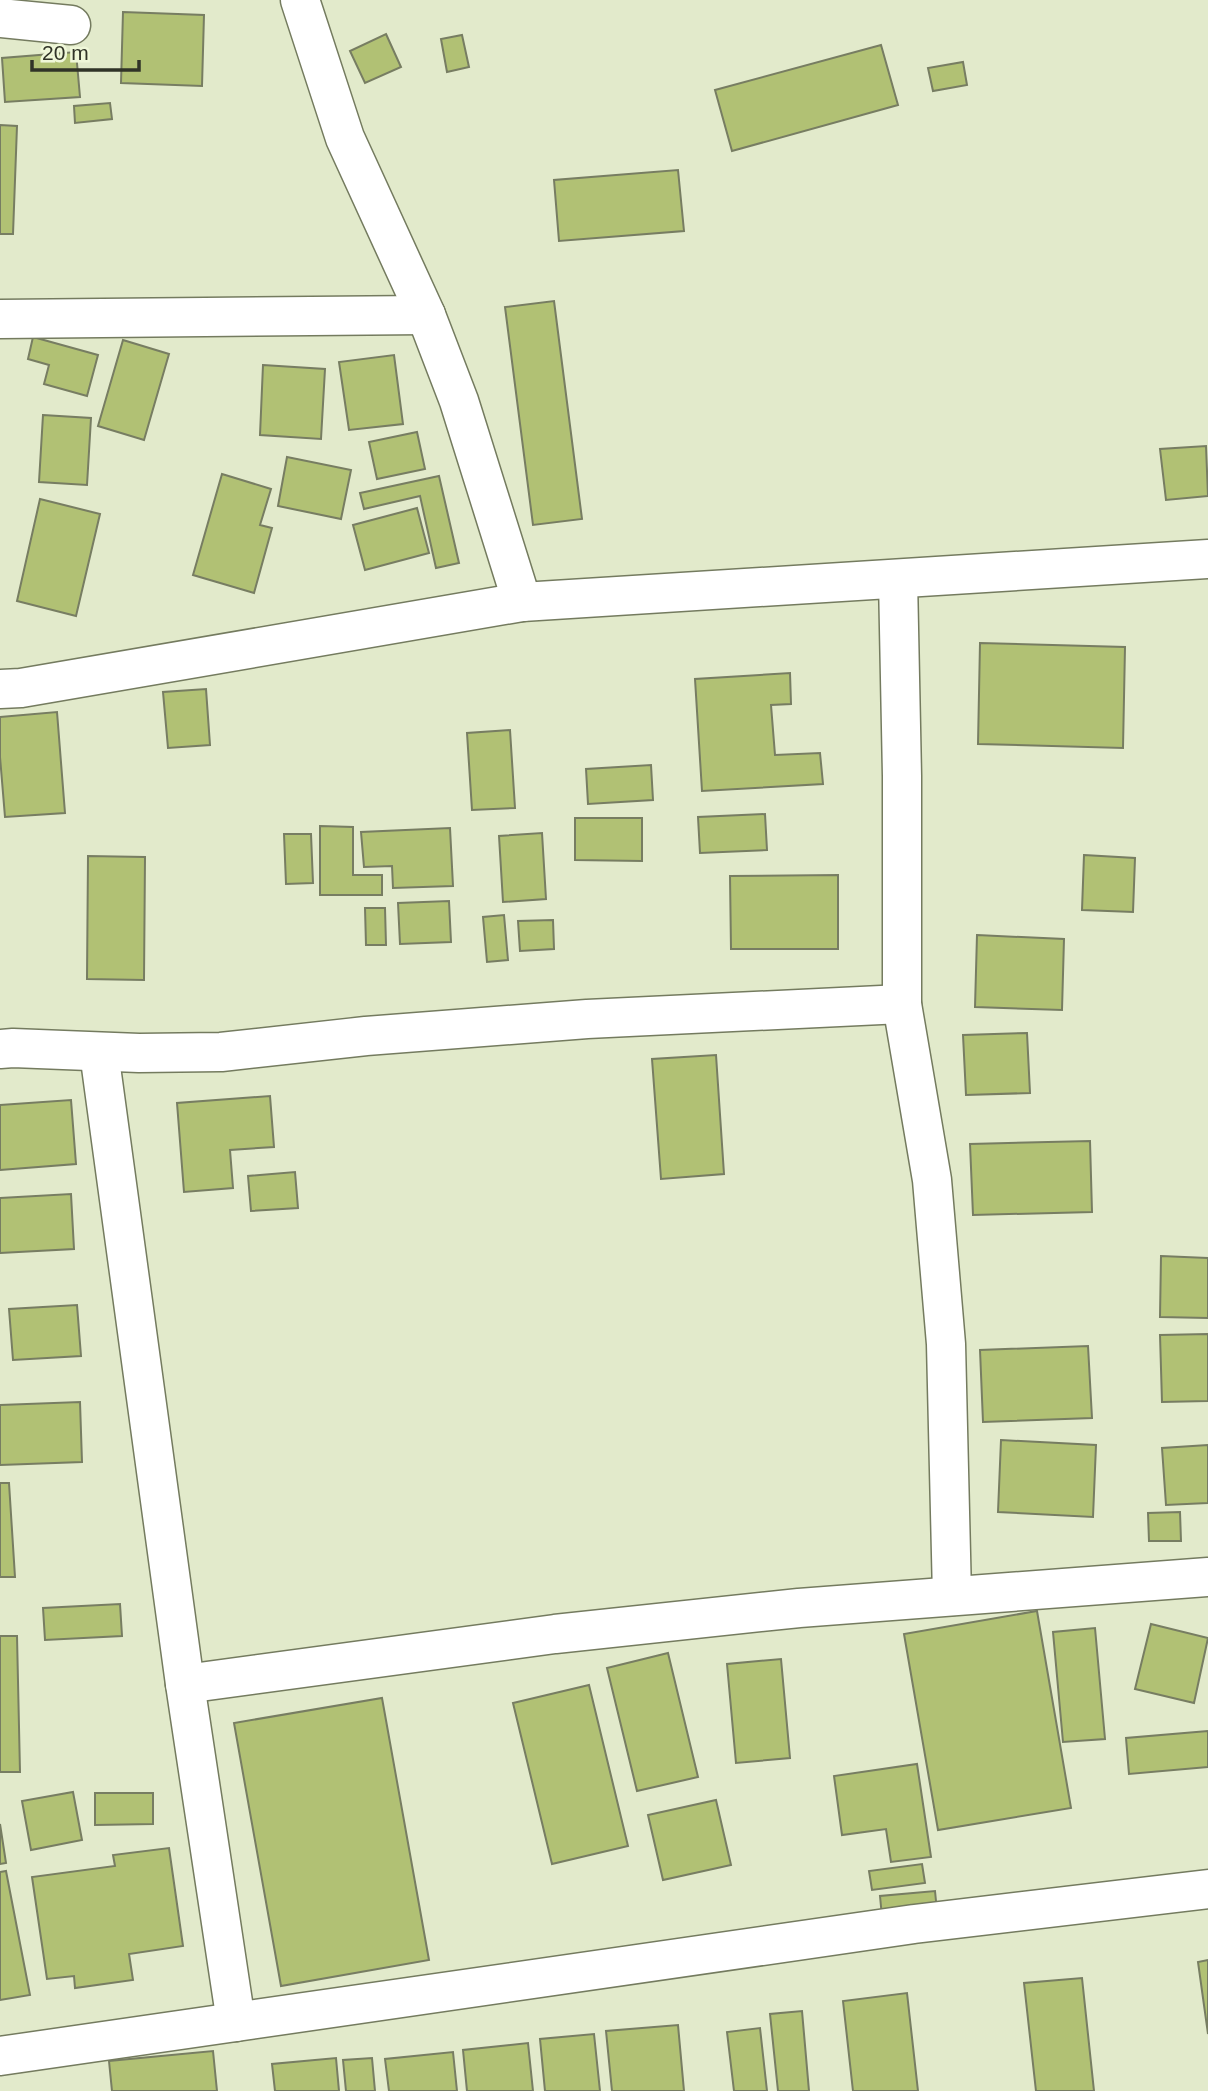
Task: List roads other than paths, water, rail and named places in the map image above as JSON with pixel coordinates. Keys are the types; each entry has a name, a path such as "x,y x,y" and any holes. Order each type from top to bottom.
{"street":[{"path":"300,0 345,138 426,315 459,401 522,602"},
{"path":"0,18 71,25"},
{"path":"0,318 426,315"},
{"path":"0,689 34,686 522,602 1208,559"},
{"path":"898,579 902,776 902,1004 932,1180 944,1317 952,1596"},
{"path":"0,1049 220,1052 366,1036 587,1019 902,1004"},
{"path":"99,1052 185,1684 236,2022"},
{"path":"185,1684 568,1632 799,1608 1208,1577"},
{"path":"0,2056 914,1924 1208,1889"}]}
